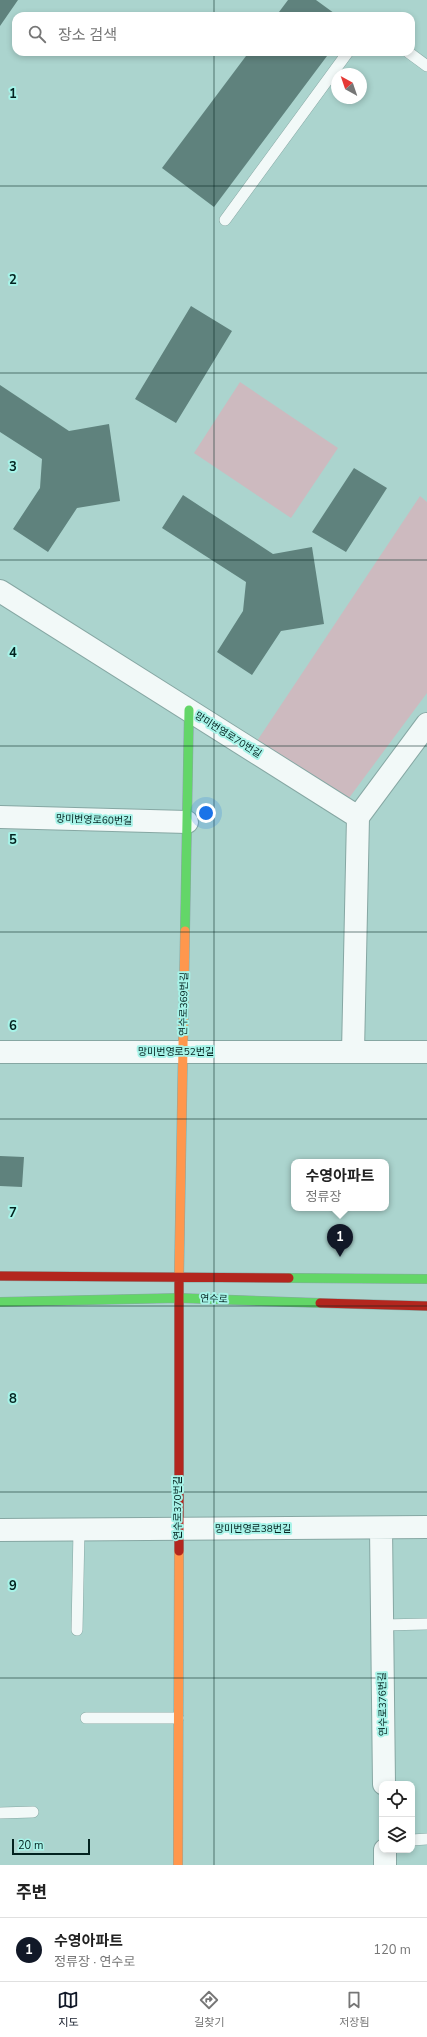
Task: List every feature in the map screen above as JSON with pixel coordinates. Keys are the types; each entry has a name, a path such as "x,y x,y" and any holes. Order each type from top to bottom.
{"street":[{"name":"망미번영로70번길","path":"0,591 358,817"},
{"name":"연수로369번길","path":"179,1298 189,710"},
{"path":"353,1052 358,817 427,724"},
{"name":"망미번영로60번길","path":"0,817 187,822"},
{"name":"망미번영로52번길","path":"0,1052 427,1052"},
{"path":"0,1276 179,1276 427,1279"},
{"name":"연수로","path":"0,1302 179,1298 427,1306"},
{"name":"연수로370번길","path":"178,1865 179,1298"},
{"name":"망미번영로38번길","path":"0,1530 427,1527"},
{"name":"연수로376번길","path":"381,1528 384,1781"},
{"path":"385,1853 385,1865"}],"lane":[{"path":"225,220 345,56"},
{"path":"413,56 427,66"},
{"path":"77,1630 79,1530"},
{"path":"382,1624 427,1624"},
{"path":"86,1718 178,1718"},
{"path":"0,1813 33,1812"},
{"path":"415,1840 427,1839"}],"shaded area":[{"path":"240,382 338,448 291,518 194,453"},
{"path":"420,496 427,502 427,693 349,798 257,741"}],"building":[{"path":"0,0 18,0 0,26"},
{"path":"288,0 316,0 332,12 279,12"},
{"path":"246,56 327,56 214,207 162,168"},
{"path":"191,306 232,331 176,423 135,399"},
{"path":"0,385 69,431 109,424 120,501 77,508 48,552 13,529 40,488 42,459 0,432"},
{"path":"354,468 387,488 346,552 312,532"},
{"path":"183,495 273,554 312,547 324,624 281,631 252,675 217,652 243,611 246,582 162,528"},
{"path":"0,1156 24,1157 22,1187 0,1186"}],"traffic: fast":[{"path":"185,931 189,710"},
{"path":"289,1278 427,1279"},
{"path":"0,1302 179,1298 320,1303"}],"traffic: slow":[{"path":"179,1278 185,931"},
{"path":"178,1865 179,1551"}],"traffic: jam":[{"path":"0,1276 289,1278"},
{"path":"179,1278 179,1551"},
{"path":"320,1303 427,1306"}],"place":[{"name":"수영아파트","path":"340,1257"}]}
